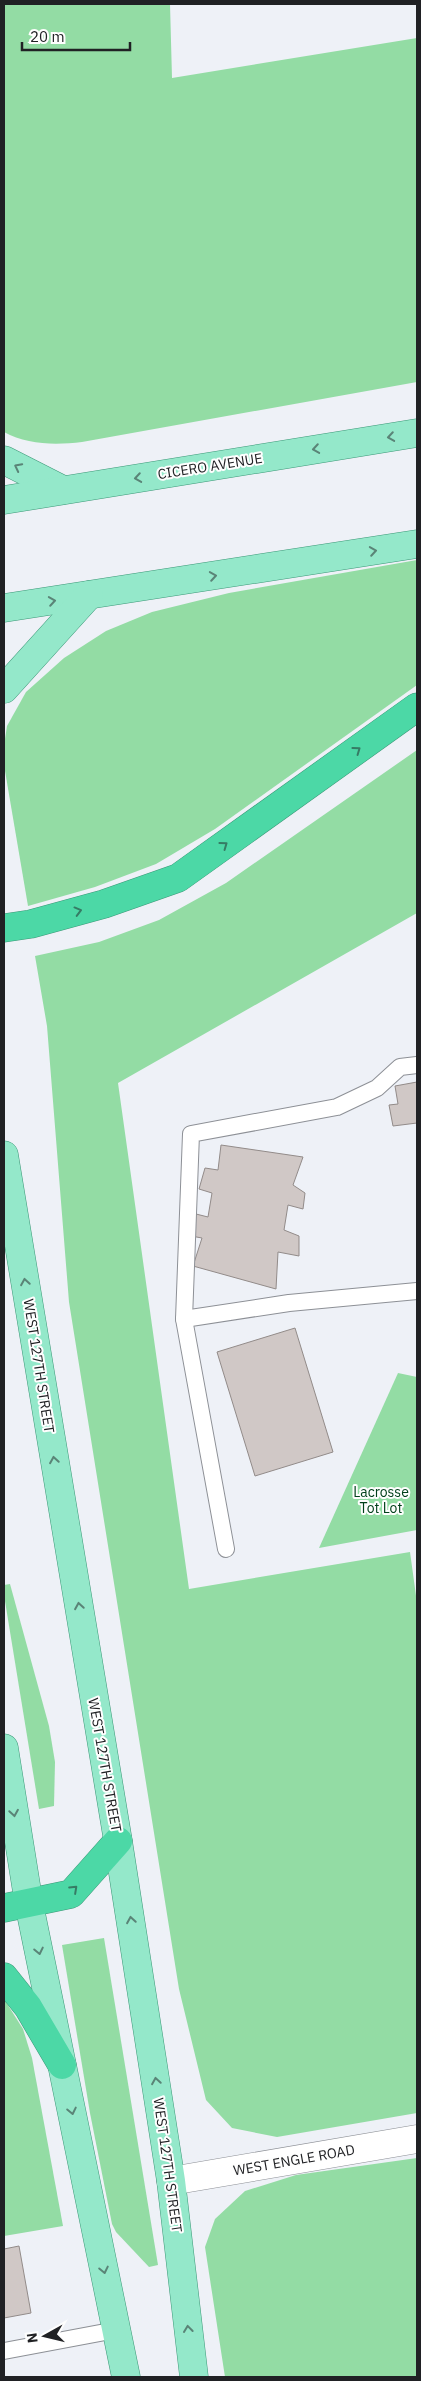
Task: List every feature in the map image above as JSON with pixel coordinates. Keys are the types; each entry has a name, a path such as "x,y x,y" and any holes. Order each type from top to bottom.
{"highway":[{"path":"4,928 31,924 104,904 178,878 417,707"},
{"path":"16,1906 71,1894 118,1840"},
{"path":"4,1976 28,2006 62,2065"}],"main road":[{"name":"CICERO AVENUE","path":"4,500 417,433"},
{"path":"4,460 63,490"},
{"path":"4,608 417,544"},
{"path":"4,688 89,595"},
{"name":"WEST 127TH STREET","path":"4,1155 118,1840 172,2181 194,2377"},
{"path":"4,1748 16,1906 62,2065 126,2377"}],"street":[{"name":"WEST ENGLE ROAD","path":"172,2181 417,2139"}],"lane":[{"path":"226,1549 184,1319 191,1134 337,1107 377,1088 400,1067 417,1065"},
{"path":"184,1319 289,1303 417,1291"},
{"path":"4,2351 116,2330"}],"green space":[{"path":"4,4 170,4 172,78 417,38 417,382 82,442 62,444 32,442 4,432"},
{"path":"417,560 417,685 215,829 156,864 95,887 28,906 4,765 4,745 7,726 26,692 64,658 106,631 152,612 229,593"},
{"path":"417,750 417,913 118,1083 189,1589 410,1552 417,1603 417,2113 277,2137 232,2128 206,2100 179,1989 69,1302 47,1026 35,956 99,942 159,920 226,883"},
{"name":"Lacrosse Tot Lot","path":"398,1373 417,1377 417,1530 319,1548"},
{"path":"10,1584 49,1726 55,1762 54,1806 39,1809 4,1595 4,1585"},
{"path":"104,1938 158,2265 149,2267 116,2232 112,2224 90,2113 62,1945"},
{"path":"4,1999 23,2029 32,2058 63,2226 4,2236"},
{"path":"417,2158 417,2377 225,2377 205,2247 215,2219 245,2191 296,2175"}],"building":[{"path":"417,1082 417,1123 393,1126 389,1105 398,1104 395,1086"},
{"path":"221,1145 303,1157 293,1185 305,1193 303,1209 288,1205 284,1230 299,1236 299,1256 278,1252 276,1289 193,1266 202,1238 191,1236 196,1214 208,1217 212,1193 199,1189 205,1168 218,1170"},
{"path":"295,1328 333,1452 255,1476 217,1352"},
{"path":"19,2246 31,2313 4,2318 4,2249"}]}
